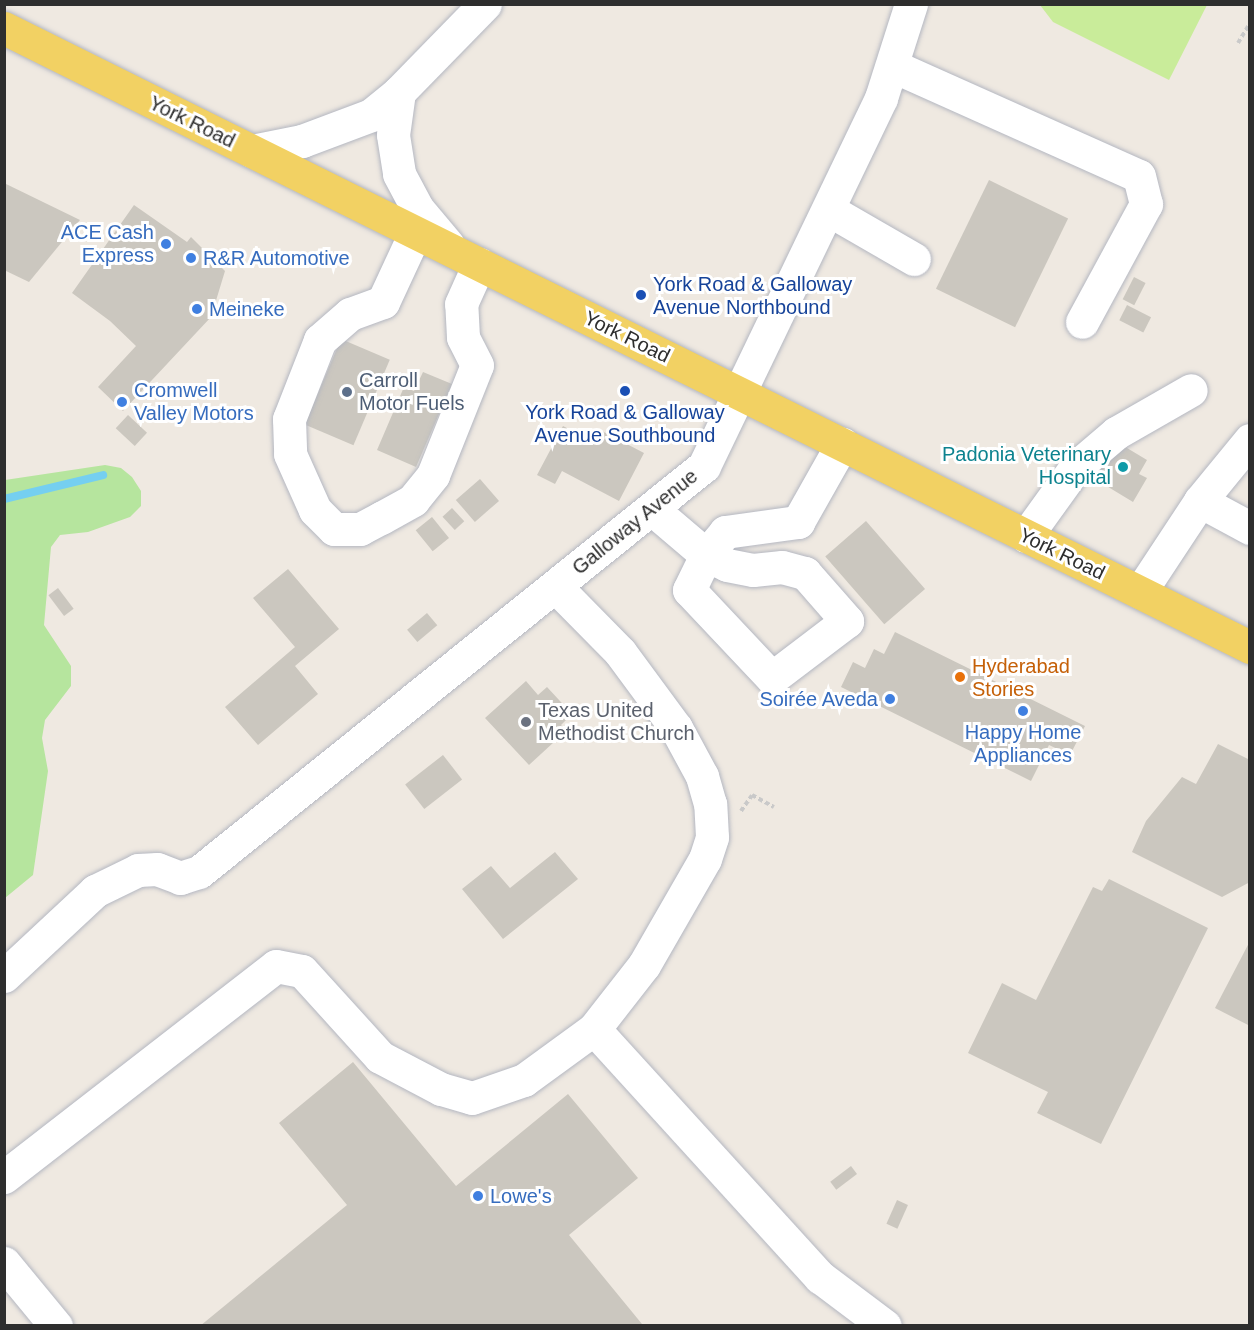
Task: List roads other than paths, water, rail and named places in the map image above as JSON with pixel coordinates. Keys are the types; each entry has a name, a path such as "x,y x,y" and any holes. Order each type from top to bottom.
{"main road":[{"name":"York Road","path":"4,28 1250,647"}],"street":[{"path":"252,151 340,129 370,115 399,92 485,4"},
{"name":"Galloway Avenue","path":"4,976 95,891 138,870 157,868 180,878 200,872 556,588 704,466 829,210 893,66 911,4"},
{"path":"893,66 1139,176 1146,204 1082,322"},
{"path":"399,92 393,135 399,174 417,208 466,258 461,304 463,337 477,365 433,475 413,500 360,529 334,529 315,510 290,454 288,419 320,340 350,314 383,302 415,232"},
{"path":"829,210 914,259"},
{"path":"1026,536 1076,468 1116,433 1191,390"},
{"path":"1140,592 1200,501 1250,440"},
{"path":"652,509 706,555 727,565 753,570 782,567 805,573 847,621 772,678 689,590 706,555 725,532 798,522 842,444"},
{"path":"1200,501 1250,528"},
{"path":"4,1178 276,966 302,971 380,1057 441,1089 472,1098 524,1080 594,1029 644,965 705,860 712,837 710,804 702,776 676,728 620,652 556,588"},
{"path":"594,1029 820,1277 885,1326"},
{"path":"4,1263 56,1326"}],"waterway":[{"path":"4,499 103,475"}],"place":[{"name":"ACE Cash Express","path":"166,244"},
{"name":"R&R Automotive","path":"191,258"},
{"name":"York Road & Galloway Avenue Northbound","path":"641,295"},
{"name":"Meineke","path":"197,309"},
{"name":"York Road & Galloway Avenue Southbound","path":"625,391"},
{"name":"Carroll Motor Fuels","path":"347,392"},
{"name":"Cromwell Valley Motors","path":"122,402"},
{"name":"Padonia Veterinary Hospital","path":"1123,467"},
{"name":"Hyderabad Stories","path":"960,677"},
{"name":"Soirée Aveda","path":"890,699"},
{"name":"Happy Home Appliances","path":"1023,711"},
{"name":"Texas United Methodist Church","path":"526,722"},
{"name":"Lowe's","path":"478,1196"}]}
